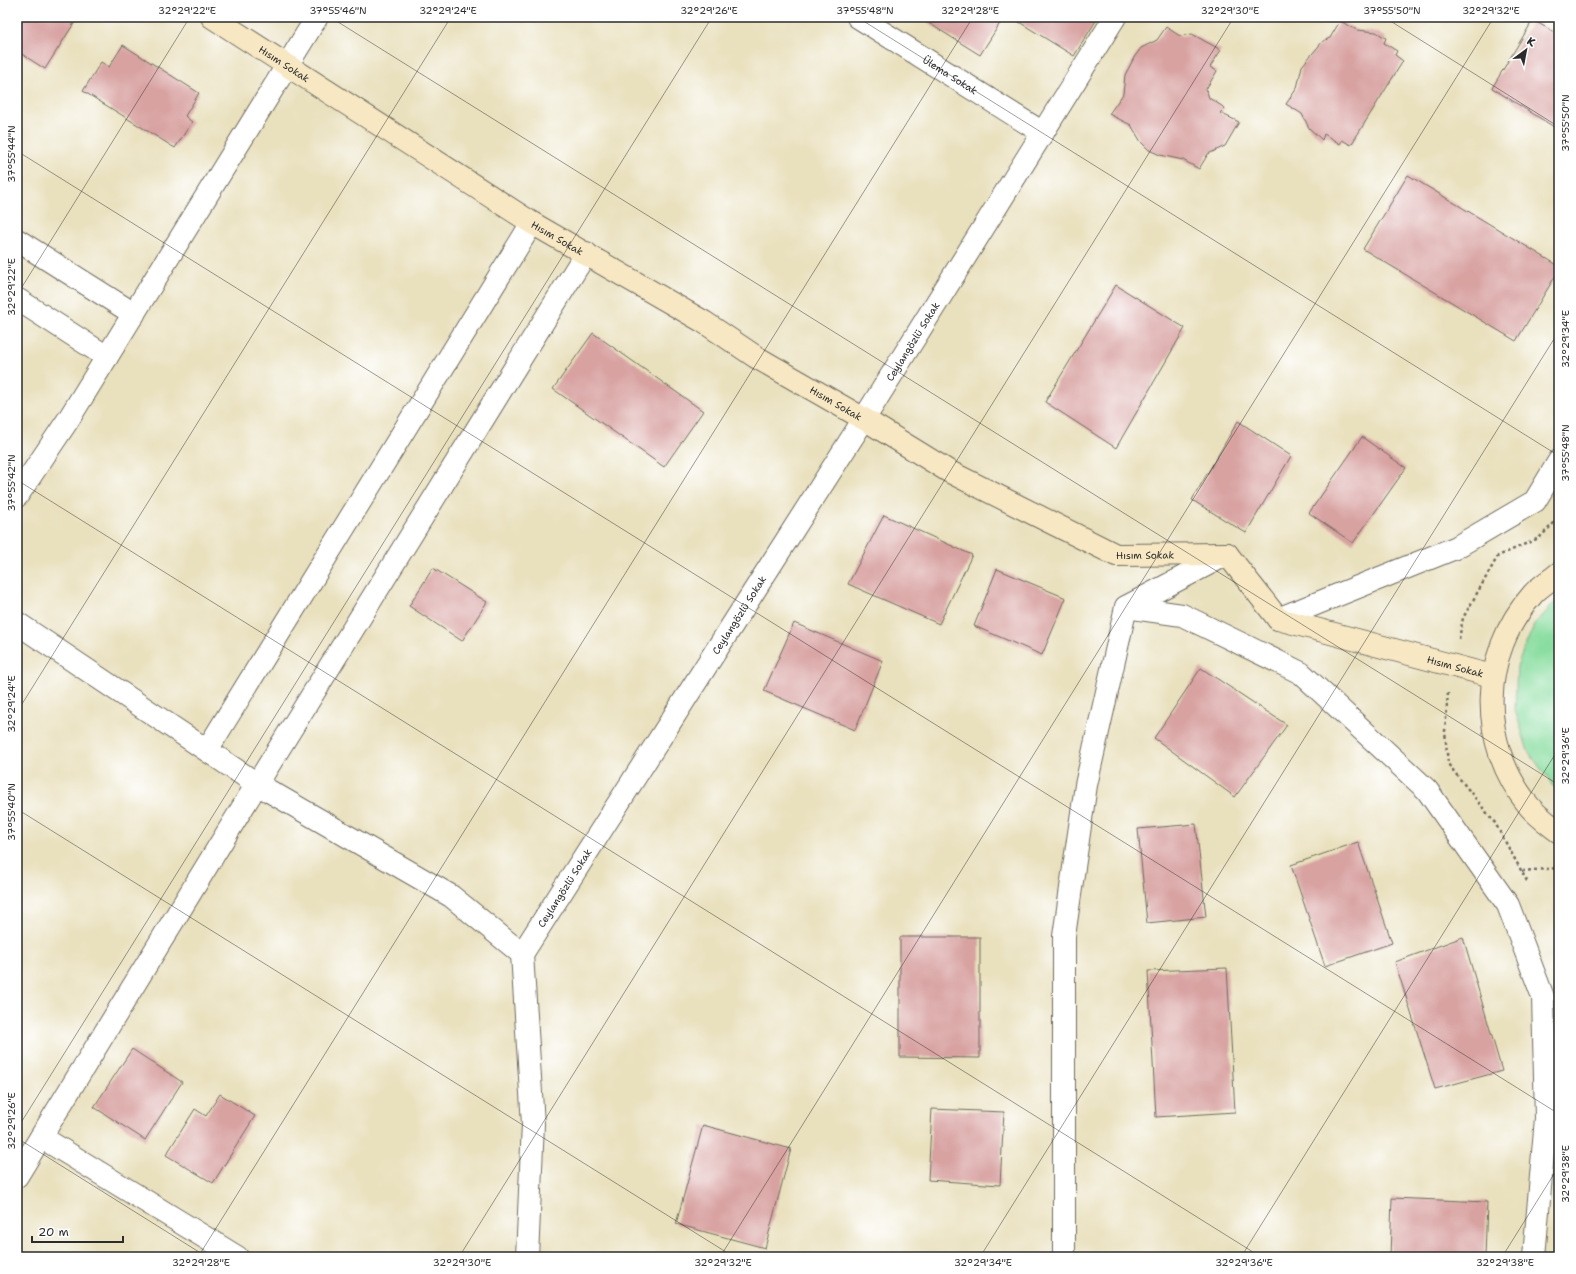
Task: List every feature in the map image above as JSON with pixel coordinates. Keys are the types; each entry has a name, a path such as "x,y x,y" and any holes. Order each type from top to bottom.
{"street":[{"name":"Hısım Sokak","path":"212,17 532,223 704,322 756,357 864,419 950,472 1116,555 1227,554"},
{"path":"17,496 68,420 317,17"},
{"name":"Ülema Sokak","path":"858,17 1043,133"},
{"name":"Ceylangözlü Sokak","path":"522,954 864,419 1115,17"},
{"path":"207,750 532,223"},
{"path":"17,240 134,314"},
{"path":"17,1176 257,784 586,254"},
{"path":"17,299 107,357"},
{"path":"1126,606 1227,554 1278,619 1455,548 1535,501 1559,461"},
{"path":"1559,573 1533,593 1506,632 1492,676 1492,722 1504,767 1530,806 1559,832"},
{"path":"1064,1257 1064,936 1086,785 1126,606"},
{"path":"1126,606 1182,614 1301,673 1427,790 1508,905 1543,997 1546,1118 1534,1257"},
{"name":"Hısım Sokak","path":"1278,619 1492,676"},
{"path":"17,623 257,784 451,896 522,954 533,1124 528,1257"},
{"path":"41,1137 237,1257"}],"path":[{"path":"1522,871 1559,868"}],"green space":[{"path":"1559,598 1559,790 1554,787 1528,751 1515,710 1517,666 1534,625"}],"building":[{"path":"17,17 78,17 45,69 17,51"},
{"path":"919,17 1004,17 980,55"},
{"path":"1011,17 1094,17 1097,19 1074,56"},
{"path":"1533,20 1559,35 1559,130 1492,88"},
{"path":"1340,21 1357,30 1376,32 1386,38 1384,43 1397,51 1395,55 1403,61 1351,145 1342,140 1340,144 1324,134 1322,140 1309,128 1302,114 1286,104 1297,88 1302,66 1323,41 1330,38"},
{"path":"1166,27 1180,36 1192,34 1221,50 1210,67 1217,71 1206,89 1209,98 1225,108 1220,113 1239,122 1225,146 1208,154 1199,169 1183,160 1160,155 1149,150 1141,142 1131,125 1109,114 1123,94 1125,75 1135,56 1141,48 1157,40"},
{"path":"123,45 199,93 185,116 192,122 175,148 83,91 101,62 109,67"},
{"path":"1408,175 1559,266 1559,270 1516,341 1363,249"},
{"path":"1116,285 1185,328 1116,448 1045,402"},
{"path":"593,333 703,411 664,467 553,389"},
{"path":"1238,421 1291,456 1246,533 1192,500"},
{"path":"1362,437 1406,468 1353,543 1309,513"},
{"path":"884,515 972,555 939,624 848,584"},
{"path":"433,568 487,602 462,641 409,606"},
{"path":"997,569 1066,598 1042,655 974,626"},
{"path":"794,623 883,661 855,730 764,691"},
{"path":"1201,668 1287,725 1235,797 1154,738"},
{"path":"1196,824 1206,917 1147,923 1138,829"},
{"path":"1358,842 1392,943 1325,966 1291,865"},
{"path":"900,937 980,937 980,1058 900,1057"},
{"path":"1463,937 1502,1071 1435,1089 1395,962"},
{"path":"1227,968 1235,1112 1156,1117 1148,971"},
{"path":"132,1049 182,1082 145,1140 94,1107"},
{"path":"220,1094 255,1116 213,1183 166,1155 195,1109 206,1116"},
{"path":"932,1109 1004,1112 1000,1185 928,1180"},
{"path":"703,1125 791,1149 765,1248 676,1224"},
{"path":"1392,1198 1487,1202 1485,1257 1390,1257"}]}
